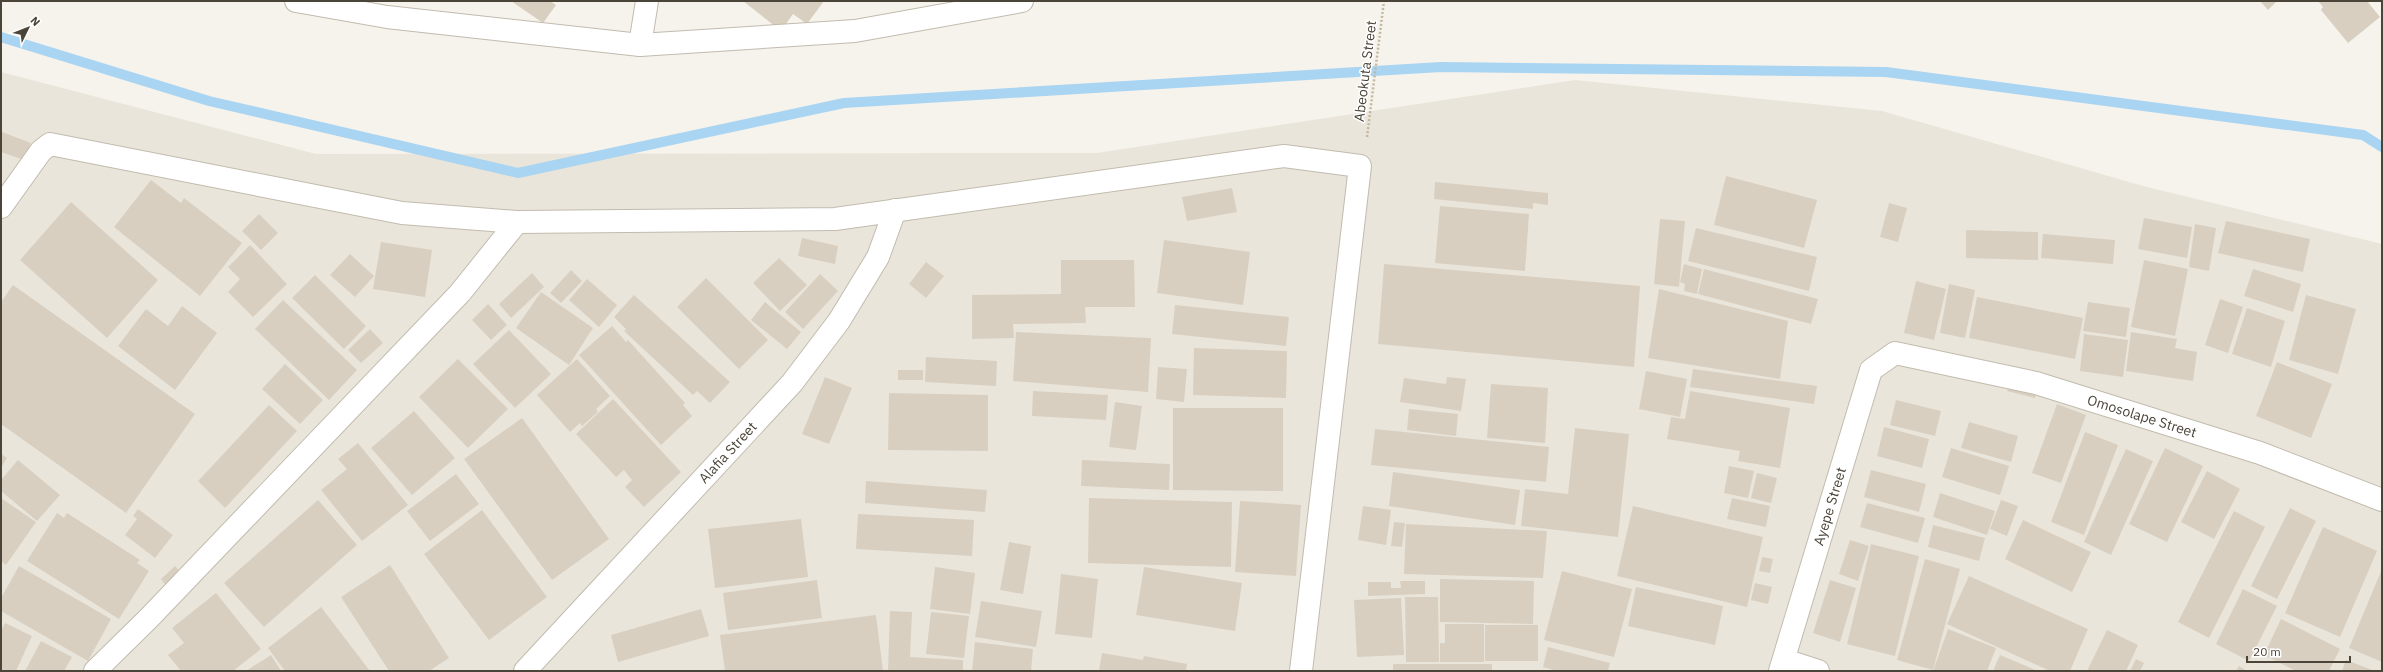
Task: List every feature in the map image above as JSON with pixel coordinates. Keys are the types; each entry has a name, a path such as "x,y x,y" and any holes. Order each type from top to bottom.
{"street":[{"path":"296,1 387,17 640,45 855,32 1022,1"},
{"path":"640,45 646,1"},
{"path":"1,206 41,151 50,144 402,214 517,222 835,219 1284,156 1360,166 1301,671"},
{"name":"Alafia Street","path":"525,671 792,383 840,321 878,257 895,210"},
{"path":"95,671 149,618 460,293 517,222"},
{"name":"Omosolape Street","path":"1895,353 2036,383 2260,453 2382,500"},
{"name":"Ayepe Street","path":"1782,666 1871,370 1895,353"},
{"path":"1782,666 1818,671"}],"path":[{"name":"Abeokuta Street","path":"1366,143 1384,1"}],"shaded area":[{"path":"1,72 316,154 1097,153 1575,80 1882,111 2143,186 2382,244 2382,671 1,671"}],"building":[{"path":"511,1 550,1 556,5 543,23"},
{"path":"743,1 824,1 807,24 793,14 781,31"},
{"path":"2260,1 2277,1 2268,10"},
{"path":"2318,1 2367,1 2380,17 2348,43 2321,10 2323,7"},
{"path":"2,132 31,143 24,160 1,152"},
{"path":"1726,176 1817,200 1804,248 1714,225"},
{"path":"151,180 181,203 184,198 242,243 200,296 114,227"},
{"path":"1435,182 1548,193 1548,205 1533,203 1533,209 1434,199"},
{"path":"1232,188 1237,212 1187,221 1182,197"},
{"path":"71,202 158,280 107,338 20,260"},
{"path":"1889,203 1907,208 1898,242 1880,237"},
{"path":"1440,206 1529,214 1525,271 1435,263"},
{"path":"259,214 278,233 261,250 242,231"},
{"path":"2144,218 2192,227 2187,258 2138,249"},
{"path":"1660,219 1685,221 1679,287 1654,284"},
{"path":"2226,221 2310,239 2303,272 2218,253"},
{"path":"2195,224 2216,228 2209,271 2189,267"},
{"path":"1696,228 1817,257 1809,291 1688,261"},
{"path":"1966,230 2038,232 2038,260 1966,258"},
{"path":"2043,234 2115,240 2113,264 2041,258"},
{"path":"802,238 838,246 835,264 798,256"},
{"path":"1164,240 1250,252 1243,305 1157,293"},
{"path":"381,242 432,250 425,297 373,289"},
{"path":"250,245 287,284 253,317 228,292 240,279 228,267"},
{"path":"350,254 374,276 355,297 330,275"},
{"path":"779,258 807,285 780,311 753,283"},
{"path":"1061,260 1134,260 1135,307 1085,307 1086,323 1013,324 1014,338 972,339 972,295 1061,294"},
{"path":"2144,260 2188,269 2175,336 2131,327"},
{"path":"926,262 944,276 926,298 909,284"},
{"path":"1384,264 1640,286 1634,367 1378,344"},
{"path":"1684,264 1702,269 1697,294 1684,291 1685,284 1680,282"},
{"path":"1704,269 1818,299 1811,324 1698,294"},
{"path":"2253,269 2301,284 2293,312 2244,296"},
{"path":"571,270 582,281 561,303 550,293"},
{"path":"532,273 544,287 511,318 499,304"},
{"path":"820,274 838,291 803,329 785,312"},
{"path":"315,275 366,326 344,349 292,298"},
{"path":"706,278 768,340 739,369 677,307"},
{"path":"587,279 617,305 599,327 569,300"},
{"path":"1916,281 1946,289 1934,340 1904,333"},
{"path":"1949,284 1975,290 1965,338 1940,333"},
{"path":"13,285 195,414 126,513 1,424 1,302"},
{"path":"1659,289 1788,321 1780,379 1648,358"},
{"path":"541,292 593,328 569,365 516,328"},
{"path":"634,295 730,382 710,403 697,391 693,395 624,331 626,329 614,317"},
{"path":"2306,295 2356,309 2338,374 2289,360"},
{"path":"1977,297 2083,318 2075,359 1969,338"},
{"path":"2220,299 2243,307 2228,353 2205,345"},
{"path":"283,300 357,370 329,400 255,329"},
{"path":"765,302 801,332 787,349 751,320"},
{"path":"2088,302 2130,308 2126,337 2083,331"},
{"path":"488,304 507,325 491,340 472,320"},
{"path":"1175,305 1289,317 1286,346 1172,334"},
{"path":"182,306 217,333 175,390 118,346 146,309 168,326"},
{"path":"2247,308 2285,321 2271,367 2232,354"},
{"path":"612,326 626,342 628,340 685,403 683,405 692,416 661,445 579,355"},
{"path":"370,329 383,343 361,363 348,350"},
{"path":"509,330 551,374 515,408 473,364"},
{"path":"1016,332 1151,338 1148,392 1013,381"},
{"path":"2131,332 2177,339 2175,348 2197,352 2193,381 2126,371"},
{"path":"2084,334 2128,340 2123,377 2080,371"},
{"path":"1194,348 1287,351 1286,398 1193,395"},
{"path":"926,357 997,361 996,386 925,382"},
{"path":"458,359 508,409 468,448 419,397"},
{"path":"577,359 610,396 596,409 598,412 582,426 580,423 570,432 537,395"},
{"path":"2277,362 2332,384 2311,438 2256,416"},
{"path":"285,364 323,400 300,424 262,389"},
{"path":"1158,367 1187,369 1184,402 1156,399"},
{"path":"1693,369 1817,386 1814,404 1690,387"},
{"path":"898,370 923,370 923,380 898,380"},
{"path":"1646,371 1687,379 1680,417 1639,409"},
{"path":"825,377 852,388 829,444 802,434"},
{"path":"1447,377 1466,379 1461,411 1400,402 1404,378 1446,384"},
{"path":"2011,378 2038,385 2035,398 2007,391"},
{"path":"1491,384 1548,388 1545,443 1487,438"},
{"path":"1033,391 1108,395 1106,420 1032,416"},
{"path":"1690,391 1790,408 1780,468 1738,461 1740,451 1667,439 1671,417 1685,419"},
{"path":"889,393 988,395 988,451 888,450"},
{"path":"613,399 681,472 644,507 625,487 632,480 624,470 616,477 576,434"},
{"path":"1896,400 1941,411 1935,436 1890,425"},
{"path":"1115,402 1142,406 1136,450 1109,447"},
{"path":"2057,404 2086,415 2061,483 2032,473"},
{"path":"269,405 297,431 225,508 198,481"},
{"path":"1173,408 1283,408 1283,491 1173,490"},
{"path":"1409,409 1458,414 1456,436 1407,430"},
{"path":"414,411 455,458 412,495 371,448"},
{"path":"522,418 609,539 552,580 464,459"},
{"path":"1969,422 2018,436 2011,462 1961,448"},
{"path":"1884,427 1929,439 1922,468 1877,456"},
{"path":"1575,428 1629,434 1618,537 1521,526 1525,489 1568,494"},
{"path":"1375,429 1549,447 1546,482 1371,465"},
{"path":"2085,432 2118,445 2084,535 2051,522"},
{"path":"358,443 408,505 362,541 321,490 347,469 338,459"},
{"path":"1951,448 2009,466 2000,495 1942,477"},
{"path":"2165,448 2203,466 2167,542 2129,524"},
{"path":"2126,449 2153,461 2111,555 2084,542"},
{"path":"1,454 7,458 1,468"},
{"path":"18,460 60,495 37,521 1,491 1,480"},
{"path":"1082,460 1170,464 1169,490 1081,486"},
{"path":"1729,466 1754,471 1748,498 1724,493"},
{"path":"1871,470 1926,484 1919,512 1864,497"},
{"path":"2207,471 2240,489 2214,539 2181,522"},
{"path":"1393,472 1520,490 1515,525 1389,506"},
{"path":"1757,473 1777,478 1771,503 1751,498"},
{"path":"456,474 479,504 430,541 407,511"},
{"path":"866,481 987,490 985,512 865,503"},
{"path":"1940,493 1995,511 1987,535 1933,517"},
{"path":"1,498 36,522 6,565 1,561"},
{"path":"1089,498 1232,502 1231,567 1088,563"},
{"path":"1732,498 1770,506 1766,527 1727,519"},
{"path":"318,500 357,545 264,627 224,583"},
{"path":"2001,500 2018,506 2007,536 1990,529"},
{"path":"1240,501 1301,505 1296,576 1235,572"},
{"path":"1867,503 1925,518 1918,543 1860,527"},
{"path":"1363,506 1391,510 1386,545 1358,540"},
{"path":"1633,506 1763,537 1747,607 1617,576"},
{"path":"2290,508 2316,521 2277,599 2251,586"},
{"path":"138,509 173,535 155,558 125,535 137,519 133,516"},
{"path":"482,510 547,597 489,640 424,554"},
{"path":"2234,511 2265,527 2209,638 2178,622"},
{"path":"57,513 64,518 67,513 140,560 137,563 149,571 119,619 27,561"},
{"path":"858,514 974,520 972,556 856,549"},
{"path":"801,519 808,577 715,588 708,529"},
{"path":"2023,520 2091,552 2072,592 2005,559"},
{"path":"1394,522 1405,523 1402,547 1391,546"},
{"path":"1406,524 1547,531 1543,578 1404,574"},
{"path":"1933,525 1985,538 1979,561 1928,547"},
{"path":"2323,527 2377,551 2340,637 2285,613"},
{"path":"1850,540 1869,546 1858,581 1839,574"},
{"path":"1009,542 1031,546 1023,594 1000,590"},
{"path":"1871,544 1919,556 1895,656 1847,644"},
{"path":"1762,557 1773,559 1770,573 1759,571"},
{"path":"1925,559 1960,569 1933,670 1897,660"},
{"path":"390,565 449,658 429,671 389,671 341,597"},
{"path":"19,566 111,619 88,661 1,611 1,598"},
{"path":"175,566 182,574 167,587 161,579"},
{"path":"935,567 975,573 970,614 930,609"},
{"path":"1144,567 1242,583 1235,631 1136,615"},
{"path":"2382,569 2382,662 2349,648"},
{"path":"1562,571 1632,589 1614,657 1544,640"},
{"path":"1061,574 1098,579 1092,638 1055,634"},
{"path":"1969,576 2088,629 2070,671 2050,671 1947,624"},
{"path":"1440,579 1534,581 1533,624 1440,622"},
{"path":"817,580 822,618 728,630 723,593"},
{"path":"1830,580 1856,588 1840,642 1813,633"},
{"path":"1400,581 1425,581 1425,594 1368,596 1368,582 1391,582 1391,588 1401,588"},
{"path":"1755,583 1772,587 1768,604 1751,600"},
{"path":"1636,587 1723,606 1715,645 1628,626"},
{"path":"2243,589 2277,606 2249,661 2216,644"},
{"path":"216,593 261,649 233,671 181,671 168,655 184,643 172,628"},
{"path":"1405,597 1438,597 1439,662 1406,662"},
{"path":"1401,598 1404,655 1357,657 1354,600"},
{"path":"981,601 1042,611 1036,647 975,637"},
{"path":"321,607 370,671 285,671 268,648"},
{"path":"701,609 709,636 618,662 611,635"},
{"path":"890,611 912,612 910,657 963,660 963,671 888,671"},
{"path":"931,612 969,616 964,658 926,654"},
{"path":"876,615 883,671 725,671 720,635"},
{"path":"2281,619 2340,649 2329,671 2296,671 2264,655"},
{"path":"5,623 32,636 16,671 1,671 1,631"},
{"path":"1445,624 1484,624 1484,662 1440,662 1440,643 1445,643"},
{"path":"1485,625 1538,625 1538,661 1485,661"},
{"path":"1948,629 1996,648 1987,671 1933,671"},
{"path":"2107,630 2138,645 2126,671 2087,671"},
{"path":"41,641 72,657 64,671 25,671"},
{"path":"975,642 1033,649 1031,671 972,671"},
{"path":"1548,647 1610,663 1608,671 1557,671 1543,667"},
{"path":"1102,653 1143,660 1144,656 1187,664 1186,671 1099,671"},
{"path":"271,655 281,671 246,671"},
{"path":"2000,655 2038,671 1993,671"},
{"path":"2136,659 2144,663 2140,671 2130,671"},
{"path":"2346,660 2375,671 2342,671"},
{"path":"1393,664 1492,664 1492,671 1393,671"},
{"path":"2239,666 2247,671 2236,671"}],"waterway":[{"path":"1,37 209,101 518,173 844,103 1441,67 1886,72 2363,135 2382,147"}]}
